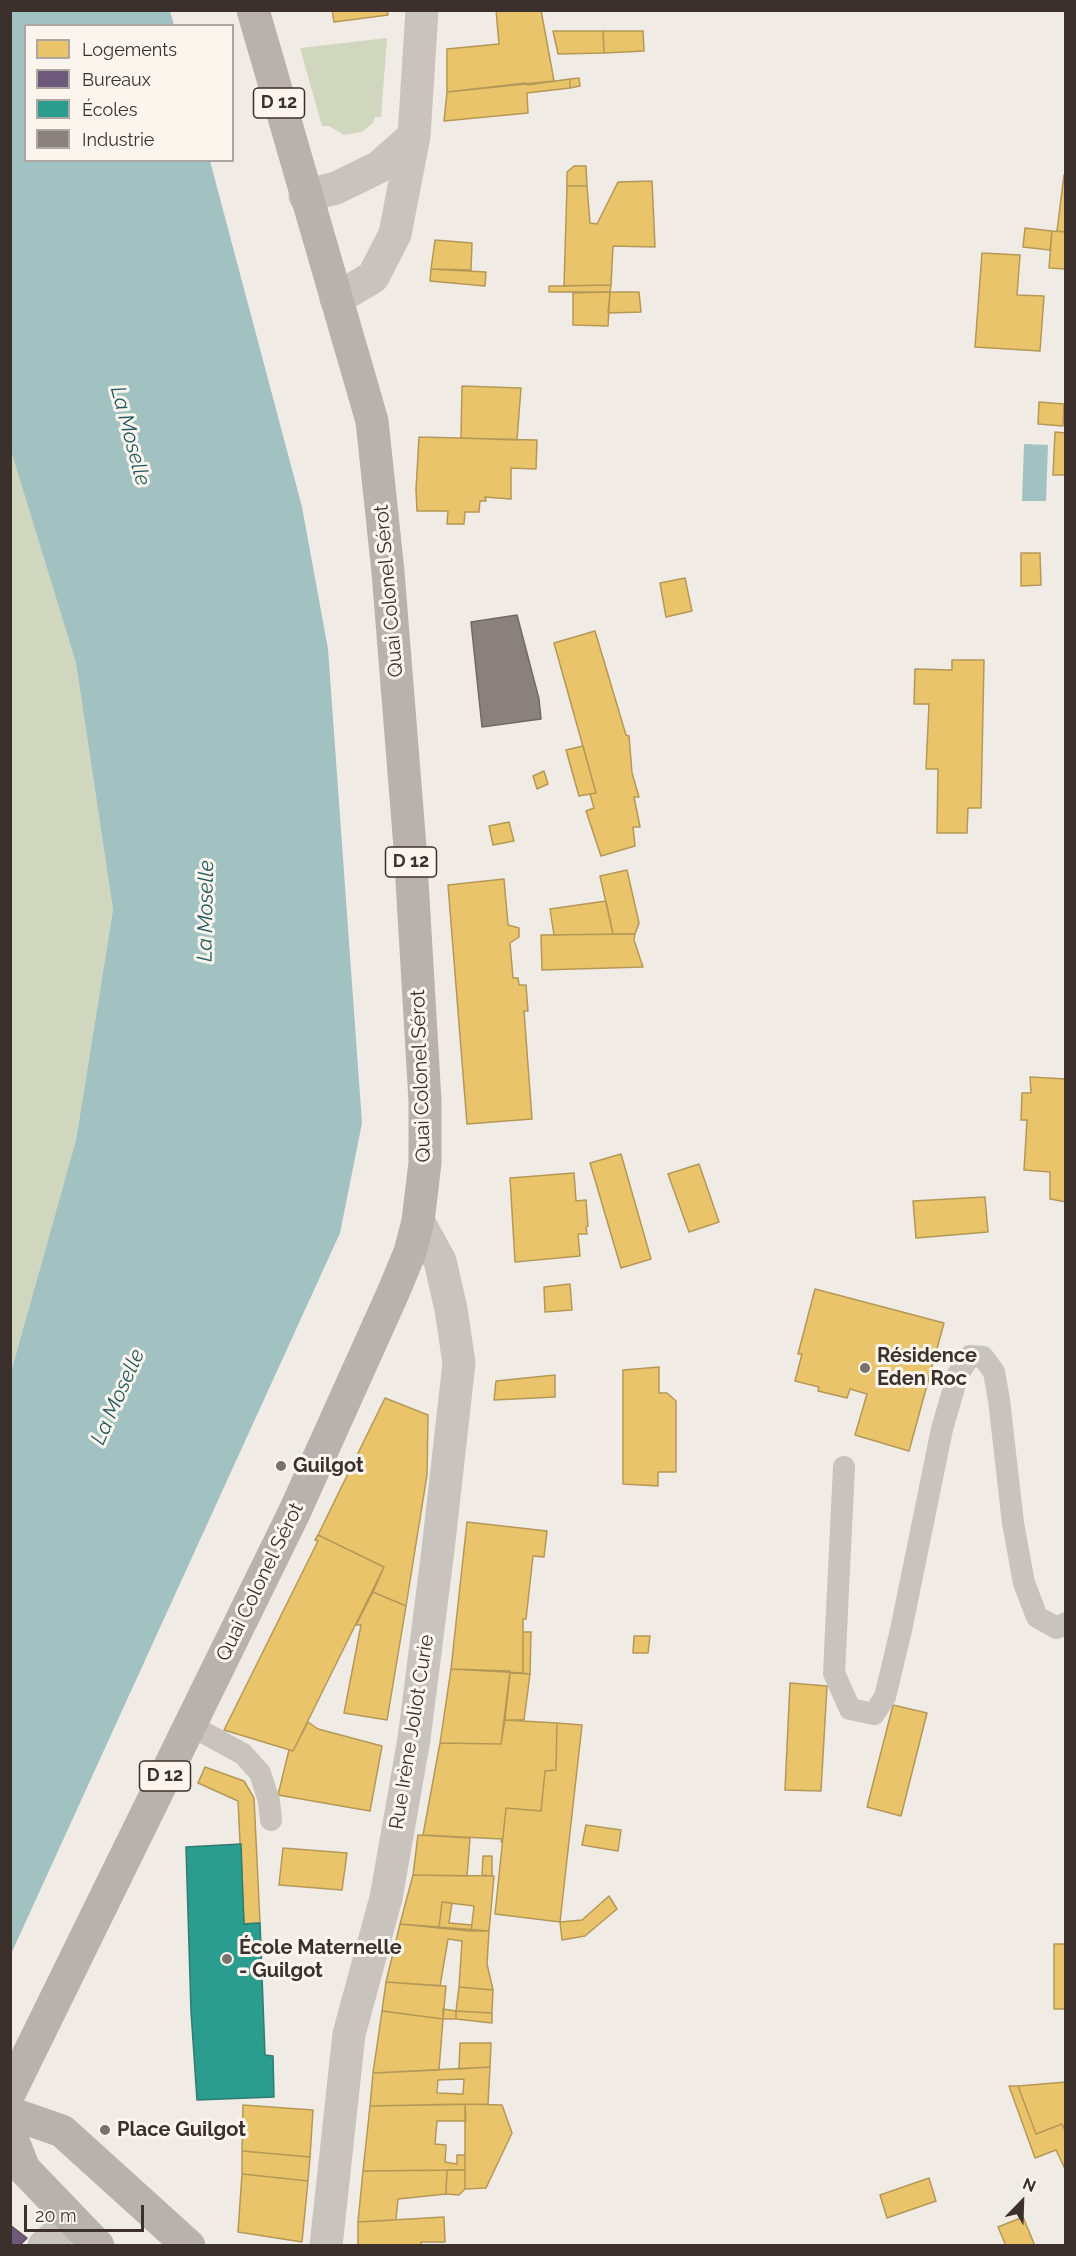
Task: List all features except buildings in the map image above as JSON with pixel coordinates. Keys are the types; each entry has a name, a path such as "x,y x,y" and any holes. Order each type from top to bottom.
{"main road":[{"name":"D 12","path":"253,10 305,196"},
{"name":"Quai Colonel Sérot","path":"10,2092 294,1513 402,1272 418,1221 425,1163 425,1101 410,847 388,572 372,421 305,196"},
{"path":"10,2113 62,2131 189,2246"},
{"path":"10,2133 24,2169 98,2246"}],"street":[{"path":"336,299 373,277 395,234 414,136 422,10"},
{"path":"305,196 336,188 379,167 414,136"},
{"name":"Rue Irène Joliot Curie","path":"326,2246 349,2034 386,1898 414,1739 459,1363 451,1310 440,1261 418,1221"},
{"path":"44,2246 72,2221"}],"lane":[{"path":"844,1467 834,1673 850,1708 874,1714 885,1697 942,1429 958,1374 970,1356 984,1357 994,1372 1013,1523 1024,1583 1037,1617 1058,1628 1065,1623"},
{"path":"190,1725 243,1754 260,1773 269,1800 271,1820"}],"green space":[{"path":"387,38 381,117 375,117 373,123 362,132 344,135 329,126 322,126 300,48"},
{"path":"11,451 76,663 113,910 76,1140 11,1372"}],"water":[{"name":"La Moselle","path":"11,10 170,11 174,24 24,24 24,162 210,162 302,507 328,649 362,1123 340,1233 11,1954 11,1372 76,1140 113,910 76,663 11,451"},
{"path":"1024,444 1048,445 1046,501 1022,501"}],"place":[{"name":"Résidence Eden Roc","path":"865,1368"},
{"name":"Guilgot","path":"281,1466"},
{"name":"École Maternelle - Guilgot","path":"227,1959"},
{"name":"Place Guilgot","path":"105,2130"}]}
